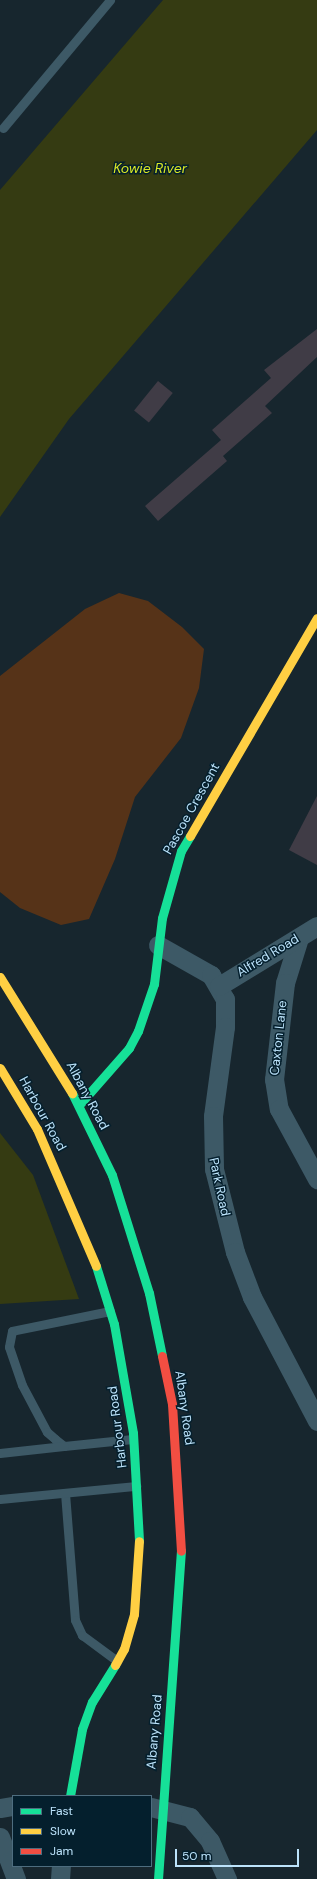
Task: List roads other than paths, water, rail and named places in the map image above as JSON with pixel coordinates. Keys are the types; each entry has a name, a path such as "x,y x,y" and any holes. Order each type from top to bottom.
{"street":[{"name":"Pascoe Crescent","path":"79,1105 129,1048 138,1032 154,984 158,945 167,896 180,851 317,618"},
{"name":"Alfred Road","path":"219,986 317,926"},
{"name":"Caxton Lane","path":"299,938 285,983 274,1079 279,1110 317,1179"},
{"name":"Park Road","path":"158,945 201,967 219,986 226,1010 213,1116 214,1169 235,1252 252,1297 317,1421"},
{"name":"Albany Road","path":"0,977 79,1105 112,1175 138,1253 166,1372 176,1432 181,1556 156,1808 158,1879"},
{"name":"Harbour Road","path":"0,1068 24,1103 71,1200 110,1311 126,1384 133,1439 137,1486 138,1585 129,1636 117,1661 92,1702 82,1729 70,1795"},
{"path":"0,1808 12,1806"},
{"path":"156,1808 190,1817 210,1841 227,1879"},
{"path":"0,1837 16,1879"},
{"path":"60,1879 61,1867"}],"lane":[{"path":"2,128 110,0"},
{"path":"64,1446 47,1432 22,1385 9,1339 12,1331 110,1311"},
{"path":"0,1453 133,1439"},
{"path":"0,1499 137,1486"},
{"path":"65,1493 75,1620 82,1635 117,1661"}],"water":[{"name":"Kowie River","path":"163,0 317,0 317,130 69,419 0,517 0,190"},
{"path":"0,1133 33,1175 79,1299 0,1304"}]}
